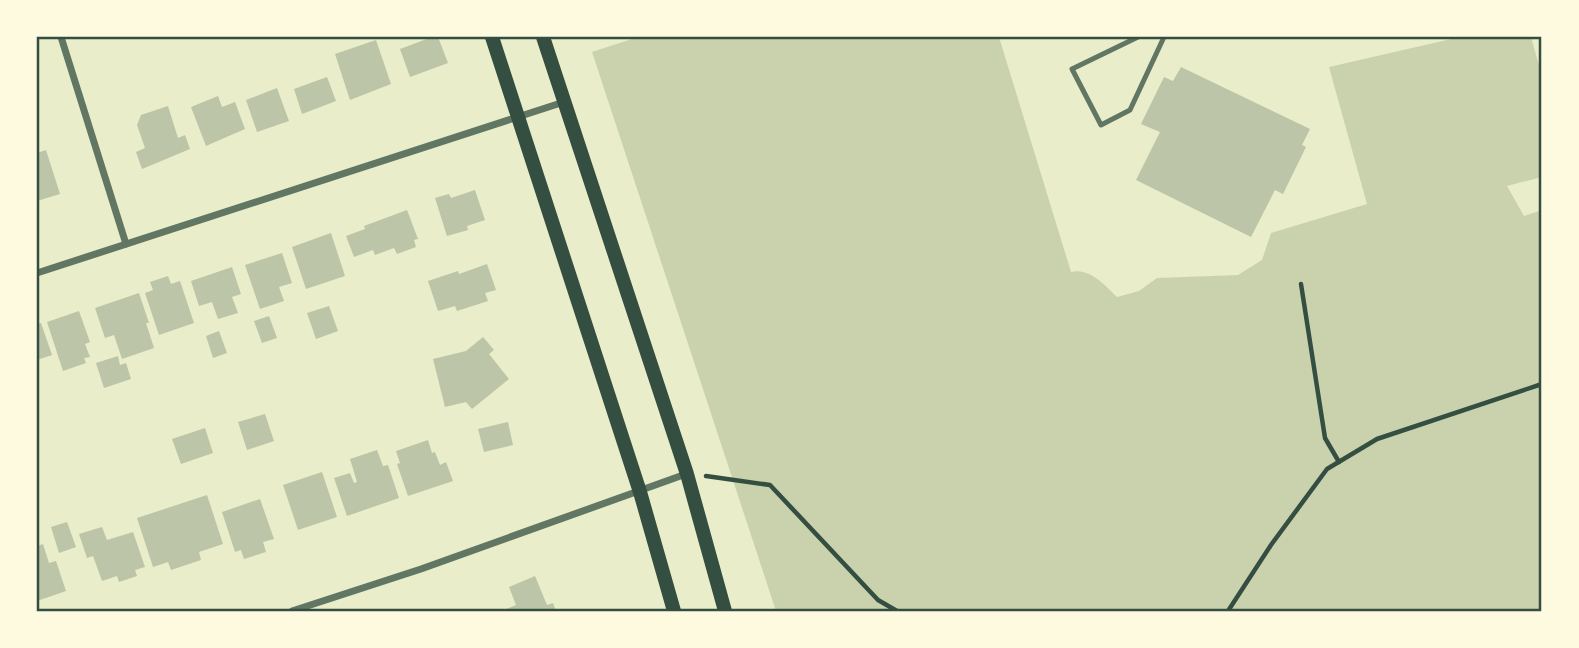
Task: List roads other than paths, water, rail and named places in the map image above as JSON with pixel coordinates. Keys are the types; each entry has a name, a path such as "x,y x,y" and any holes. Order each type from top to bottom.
{"main road":[{"path":"492,37 640,492 674,611"},
{"path":"543,37 687,474 725,611"}],"street":[{"path":"61,37 126,244"},
{"path":"37,273 565,102"},
{"path":"292,611 421,569 687,474"}],"lane":[{"path":"1138,37 1072,69 1101,125 1130,110 1164,37"}]}
